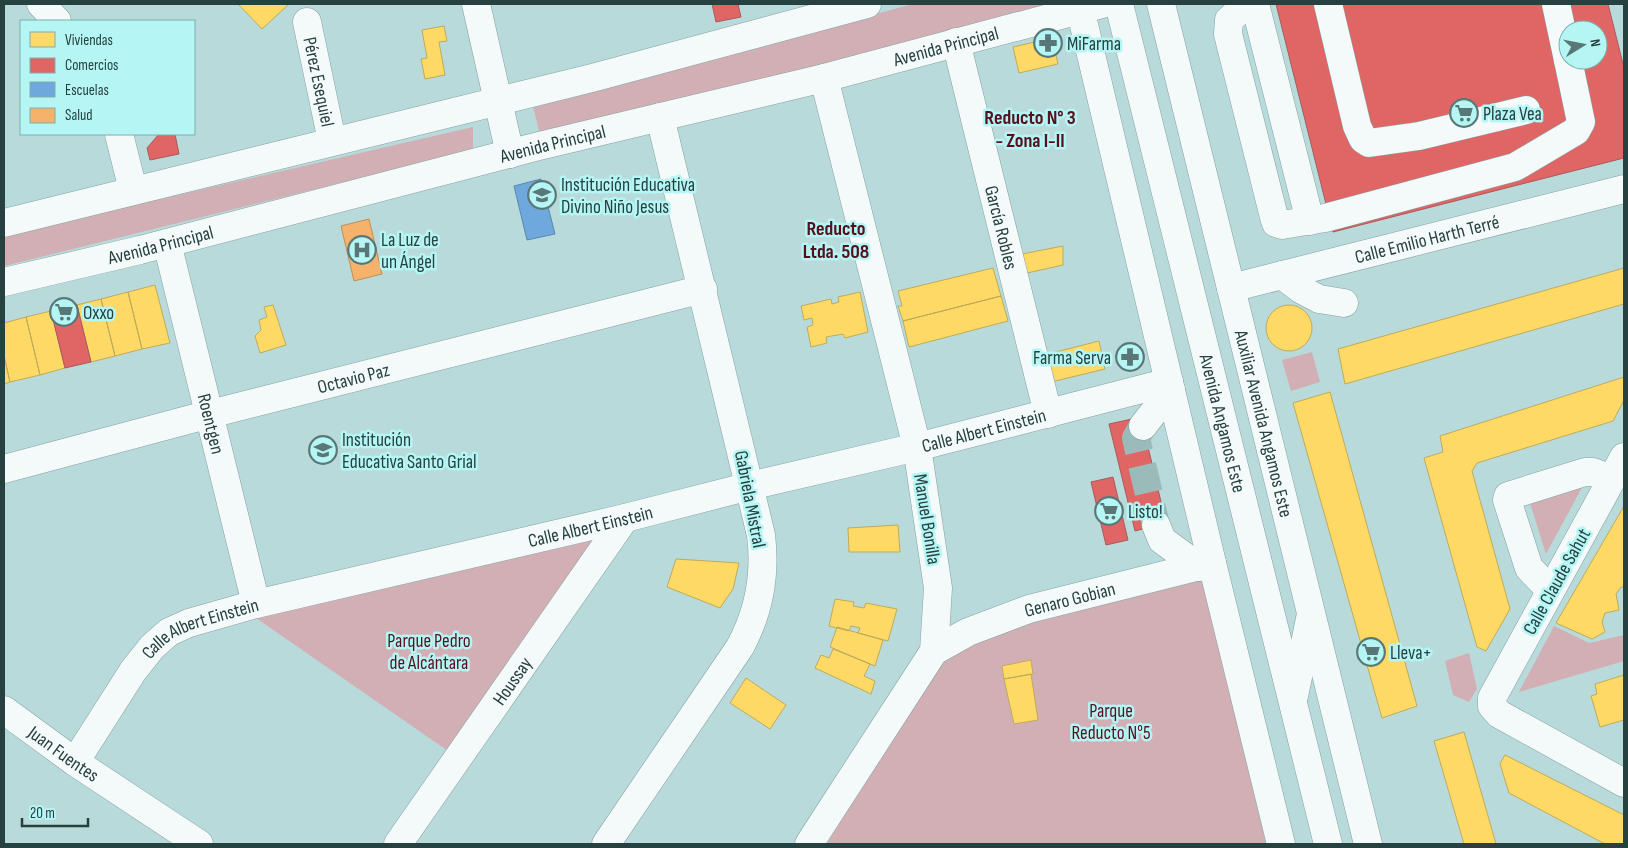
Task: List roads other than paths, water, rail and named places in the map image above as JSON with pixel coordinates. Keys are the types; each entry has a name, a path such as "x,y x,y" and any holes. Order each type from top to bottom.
{"street":[{"path":"41,4 56,20"},
{"path":"476,4 510,154"},
{"path":"4,223 592,78 867,4"},
{"name":"Avenida Angamos Este","path":"1120,4 1328,844"},
{"name":"Auxiliar Avenida Angamos Este","path":"1161,4 1368,844"},
{"path":"1247,4 1229,20 1228,34 1274,217 1276,223 1282,225 1310,221 1515,167 1576,131 1581,122 1570,70"},
{"path":"1255,4 1310,221"},
{"path":"1328,4 1357,126 1364,139 1370,143 1419,136 1526,110"},
{"path":"1556,4 1559,20"},
{"path":"1087,6 1170,386 1206,565 1281,844"},
{"name":"Avenida Principal","path":"4,282 167,243 510,154 824,78 1087,6"},
{"name":"Pérez Esequiel","path":"306,22 332,141"},
{"name":"García Robles","path":"956,42 1048,414"},
{"name":"Manuel Bonilla","path":"809,844 934,651 938,588 917,447 824,78"},
{"name":"Gabriela Mistral","path":"606,844 740,648 750,629 758,606 763,564 761,535 750,486 660,117"},
{"path":"119,135 133,190"},
{"name":"Calle Emilio Harth Terré","path":"1231,288 1624,189"},
{"name":"Roentgen","path":"167,243 256,604"},
{"path":"1282,275 1302,290 1319,299 1344,303"},
{"name":"Octavio Paz","path":"4,469 210,414 703,289"},
{"path":"1143,426 1170,386"},
{"name":"Calle Albert Einstein","path":"75,762 133,671 158,640 169,632 189,623 256,604 625,518 750,486 1170,386"},
{"path":"1550,590 1529,568 1507,500 1508,496 1585,472 1618,468"},
{"name":"Calle Claude Sahut","path":"1618,468 1492,698 1492,706 1499,714 1624,783"},
{"name":"Houssay","path":"398,844 625,518"},
{"path":"1156,525 1162,540 1206,565"},
{"name":"Genaro Gobian","path":"934,651 968,632 1030,609 1206,565"},
{"path":"1292,702 1311,614"},
{"name":"Juan Fuentes","path":"4,710 75,762 199,844"}],"tunnel":[{"path":"1143,426 1136,438 1156,525"}],"place":[{"name":"MiFarma","path":"1048,43"},
{"name":"Plaza Vea","path":"1464,113"},
{"name":"Institución Educativa Divino Niño Jesus","path":"542,195"},
{"name":"La Luz de un Ángel","path":"362,250"},
{"name":"Oxxo","path":"64,312"},
{"name":"Farma Serva","path":"1130,357"},
{"name":"Institución Educativa Santo Grial","path":"323,450"},
{"name":"Listo!","path":"1109,511"},
{"name":"Lleva+","path":"1371,652"}],"district":[{"name":"Reducto N° 3 - Zona I-II","path":"1030,128"},
{"name":"Reducto Ltda. 508","path":"836,240"}],"park label":[{"name":"Parque Pedro de Alcántara","path":"429,651"},
{"name":"Parque Reducto N°5","path":"1111,721"}]}
